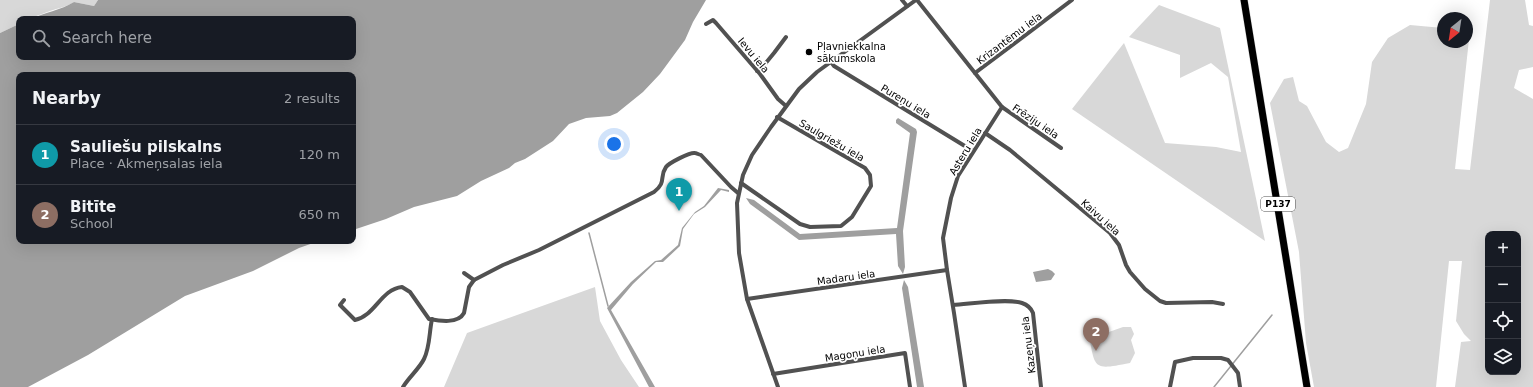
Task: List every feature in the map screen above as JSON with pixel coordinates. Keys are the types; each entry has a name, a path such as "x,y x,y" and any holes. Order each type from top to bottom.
{"main road":[{"name":"P137","path":"1244,0 1307,387"}],"street":[{"path":"902,0 907,6"},
{"path":"778,387 747,299 739,252 737,203 741,183 752,155 777,117 799,88 831,62 917,0 1002,107"},
{"name":"Krizantēmu iela","path":"975,73 1072,0"},
{"name":"Ievu iela","path":"706,24 713,20 716,23 757,70 778,99 786,106"},
{"path":"757,70 760,70 786,37"},
{"name":"Pureņu iela","path":"831,62 834,66 973,151"},
{"name":"Asteru iela","path":"965,387 953,305 946,270 943,238 954,186 958,176 1002,107"},
{"name":"Frēziju iela","path":"1002,107 1062,148"},
{"name":"Saulgriežu iela","path":"741,183 800,224 810,227 841,226 852,217 871,186 870,176 865,168 777,117"},
{"name":"Kaivu iela","path":"985,133 1010,150 1110,233 1119,245 1130,272 1154,297 1166,303 1212,302 1224,304"},
{"path":"344,300 340,305 355,320 370,313 389,292 402,287 410,292 426,316 432,319 455,321 462,317 464,313 469,287 474,280 503,265 539,250 654,192 662,184 664,172 668,165 696,152 701,155 738,193"},
{"name":"Madaru iela","path":"747,299 946,270"},
{"path":"464,272 474,280"},
{"name":"Kazeņu iela","path":"953,305 1004,302 1027,305 1033,313 1041,387"},
{"path":"404,387 407,380 423,361 426,353 432,319"},
{"name":"Magoņu iela","path":"773,374 905,353 910,387"},
{"path":"1170,387 1175,362 1193,358 1221,358 1228,360 1238,372 1240,387"}],"shaded area":[{"path":"0,0 98,0 94,6 74,2 35,16 16,16 16,25 0,33"},
{"path":"98,0 706,0 693,22 685,40 660,74 643,92 617,113 610,116 586,118 569,124 553,141 525,159 481,181 457,196 414,207 386,219 356,229 356,72 16,72 16,244 310,244 299,248 253,271 185,296 88,355 28,387 0,387 0,33 16,25 16,60 356,60 356,16 38,16 74,2 94,6"},
{"path":"1490,0 1525,0 1529,25 1533,26 1533,67 1519,70 1514,88 1533,99 1533,387 1455,387 1461,342 1471,341 1464,334 1456,321 1462,261 1449,261 1436,387 1314,387 1306,343 1299,252 1270,103 1284,79 1293,77 1299,101 1307,106 1326,142 1339,152 1348,148 1366,104 1372,62 1388,38 1410,25 1437,27 1437,48 1468,48 1455,169 1470,170"},
{"path":"1159,5 1220,28 1265,241 1072,109 1124,43 1165,143 1216,147 1241,152 1228,77 1211,63 1180,78 1180,55 1129,37"},
{"path":"898,118 916,129 917,132 903,231 905,267 903,274 898,266 896,234 799,240 750,204 746,198 754,200 800,234 897,228 910,133 896,123"},
{"path":"718,188 729,190 729,192 721,190 705,207 694,214 683,229 680,246 663,262 656,262 633,284 611,310 655,387 649,387 607,308 631,282 655,261 661,260 678,245 682,228 695,212 704,206"},
{"path":"1048,269 1055,274 1051,280 1036,282 1033,272"},
{"path":"904,280 908,287 924,387 917,387 902,288"},
{"path":"595,287 600,321 621,360 639,387 444,387 467,333"},
{"path":"1123,327 1131,327 1134,334 1131,340 1135,353 1130,363 1109,366 1098,365 1093,355 1089,335 1093,332 1106,333"}],"waterway":[{"path":"589,233 608,306"},
{"path":"1214,387 1272,315"}],"place":[{"name":"Pļavniekkalna sākumskola","path":"809,52"},
{"name":"Sauliešu pilskalns","path":"679,211"},
{"name":"Bitīte","path":"1096,351"}]}
